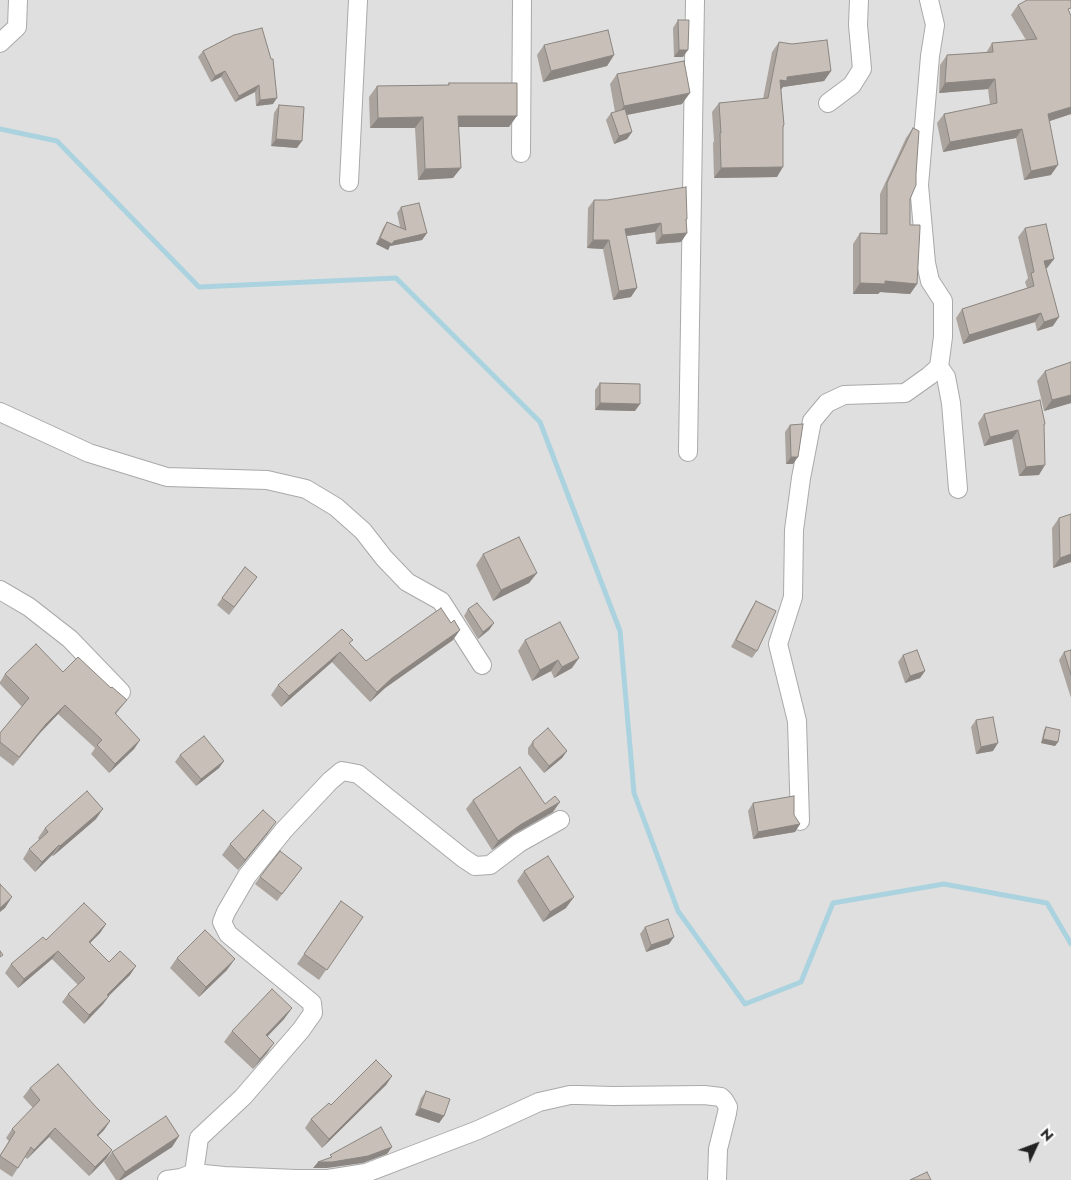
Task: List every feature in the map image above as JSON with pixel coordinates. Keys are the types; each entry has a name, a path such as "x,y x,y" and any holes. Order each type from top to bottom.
{"street":[{"path":"0,43 16,26 18,0"},
{"path":"349,182 358,0"},
{"path":"521,153 522,0"},
{"path":"688,452 695,0"},
{"path":"828,103 852,85 862,69 858,26 859,0"},
{"path":"800,820 797,721 778,644 793,597 794,530 801,478 812,421 827,403 844,395 905,394 939,367 943,301 930,281 926,263 919,185 930,56 935,25 929,0"},
{"path":"939,367 946,376 951,403 958,489"},
{"path":"0,412 89,453 167,477 267,480 306,489 336,507 363,531 384,558 407,582 442,601 482,665"},
{"path":"0,590 29,607 70,640 121,692"},
{"path":"194,1173 199,1138 243,1098 301,1030 313,1013 312,1003 228,934 222,922 247,876 284,830 330,781 342,771 358,774 475,866 490,865 519,842 560,820"},
{"path":"167,1180 181,1178 194,1173 224,1176 328,1178 374,1170 478,1130 543,1101 570,1095 692,1095 721,1097 726,1101 727,1113 716,1160 716,1180"}],"shaded area":[{"path":"0,0 1071,0 1071,1180 0,1180"}],"building":[{"path":"1027,0 1071,0 1071,8 1068,9 1071,16 1071,107 1048,114 1058,165 1031,171 1022,129 950,142 944,114 997,103 995,79 945,83 947,55 993,52 992,43 1037,39 1018,5"},
{"path":"678,20 689,20 688,50 679,50"},
{"path":"262,28 271,59 273,59 277,98 260,100 259,85 239,96 225,71 215,76 203,51 234,35"},
{"path":"608,30 614,55 551,71 544,45"},
{"path":"827,40 831,71 787,77 787,81 780,80 784,125 783,167 721,168 719,103 768,98 779,42 792,44"},
{"path":"684,61 690,93 624,106 617,74"},
{"path":"449,83 517,83 517,116 458,116 461,168 425,169 423,117 378,118 377,86 449,85"},
{"path":"279,105 304,107 302,141 276,139"},
{"path":"625,109 632,132 619,136 611,113"},
{"path":"913,128 919,131 916,185 910,199 910,225 920,225 917,284 885,281 885,284 860,283 860,233 887,234 887,183"},
{"path":"686,187 687,233 662,235 661,223 625,229 637,288 619,291 609,240 593,240 594,200 607,200"},
{"path":"419,203 427,233 394,241 392,244 380,238 387,222 406,230 401,207"},
{"path":"1046,224 1054,259 1044,261 1059,317 1044,322 1041,313 969,335 962,309 1034,286 1031,273 1034,272 1025,228"},
{"path":"1071,362 1071,395 1052,400 1045,371"},
{"path":"600,383 640,384 640,404 600,403"},
{"path":"1040,400 1045,424 1045,465 1026,467 1018,430 990,437 984,414"},
{"path":"803,424 798,457 791,457 790,425"},
{"path":"1071,514 1071,554 1060,558 1059,518"},
{"path":"519,537 537,573 501,590 483,554"},
{"path":"245,567 257,577 234,607 222,598"},
{"path":"756,601 776,611 757,651 736,640"},
{"path":"477,603 494,623 483,632 468,609"},
{"path":"441,608 451,623 454,620 460,630 392,678 377,692 340,652 289,696 278,685 342,629 353,640 349,643 366,661"},
{"path":"560,622 579,658 562,667 558,660 540,670 525,640"},
{"path":"36,644 63,672 78,657 111,688 127,700 115,713 140,740 115,764 97,745 102,740 65,705 46,724 19,757 0,742 0,733 29,698 5,674"},
{"path":"917,650 925,671 910,676 903,655"},
{"path":"1071,650 1071,675 1064,652"},
{"path":"993,717 998,743 981,747 976,720"},
{"path":"1046,727 1060,730 1058,742 1043,739"},
{"path":"548,728 567,751 549,766 533,746 533,741"},
{"path":"204,736 224,761 201,779 180,755"},
{"path":"520,767 545,804 555,796 560,802 520,825 498,841 473,800"},
{"path":"87,791 103,809 59,845 42,862 29,849 48,832 45,828"},
{"path":"794,796 794,815 800,824 758,832 753,803"},
{"path":"263,810 276,822 245,860 230,844"},
{"path":"280,851 302,868 282,894 260,877"},
{"path":"548,856 574,897 550,912 524,871"},
{"path":"0,884 12,897 0,908"},
{"path":"341,901 363,917 327,970 304,954"},
{"path":"84,903 106,924 89,942 109,962 120,951 136,966 89,1015 68,994 85,978 58,951 24,979 11,964 43,937 46,940"},
{"path":"668,919 674,937 651,945 645,927"},
{"path":"205,930 235,959 206,987 177,958"},
{"path":"272,989 292,1008 266,1035 274,1043 260,1059 232,1031"},
{"path":"376,1060 392,1076 329,1139 311,1119 329,1103 331,1105"},
{"path":"58,1064 110,1121 97,1135 112,1150 95,1167 55,1128 34,1150 31,1147 18,1168 0,1156 15,1132 12,1129 40,1100 30,1088"},
{"path":"426,1091 450,1099 444,1116 420,1108"},
{"path":"166,1116 179,1136 125,1172 112,1152"},
{"path":"381,1127 392,1147 368,1156 332,1162 318,1162 332,1157 330,1155"},
{"path":"927,1172 931,1180 910,1180"}],"waterway":[{"path":"0,129 57,141 199,287 396,278 540,422 620,631 634,793 678,911 745,1004 801,982 833,903 944,884 1047,903 1071,944"}]}
